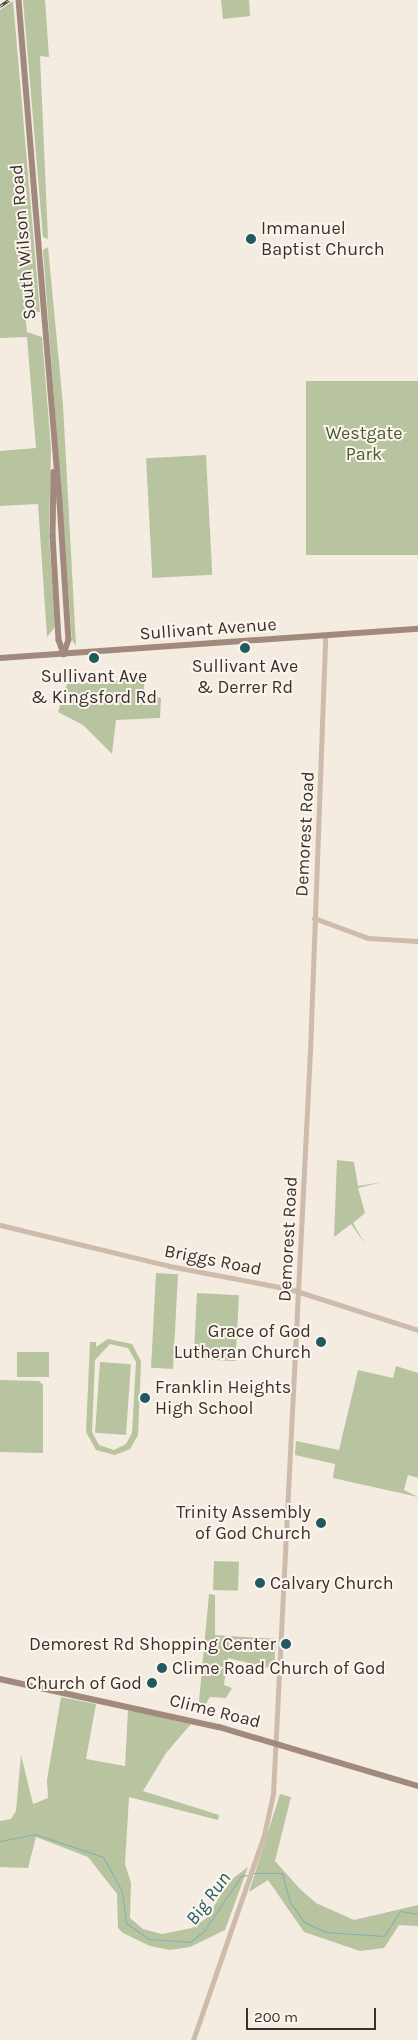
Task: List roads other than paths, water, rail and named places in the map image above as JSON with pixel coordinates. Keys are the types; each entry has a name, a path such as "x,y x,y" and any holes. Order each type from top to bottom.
{"main road":[{"name":"South Wilson Road","path":"19,0 19,19 56,452 69,640 64,654"},
{"name":"South Wilson Road","path":"56,452 52,536 59,640 64,654"},
{"name":"Sullivant Avenue","path":"0,658 418,629"},
{"name":"Clime Road","path":"0,1679 159,1712 277,1743 418,1786"}],"street":[{"name":"Demorest Road","path":"194,2040 254,1866 271,1809 277,1743 300,1293 325,636"},
{"path":"314,918 368,938 418,941"},
{"name":"Briggs Road","path":"0,1225 300,1293 418,1330"}],"waterway":[{"name":"Big Run","path":"0,1841 35,1834 103,1857 122,1891 126,1923 149,1939 190,1942 204,1931 241,1876 247,1875"},
{"name":"Big Run","path":"254,1873 282,1873 290,1902 304,1922 325,1932 384,1936 400,1911 418,1914"}],"railway":[{"path":"0,6 9,0"}],"place":[{"name":"Immanuel Baptist Church","path":"251,239"},
{"name":"Sullivant Ave & Derrer Rd","path":"245,648"},
{"name":"Sullivant Ave & Kingsford Rd","path":"94,658"},
{"name":"Grace of God Lutheran Church","path":"321,1342"},
{"name":"Franklin Heights High School","path":"145,1398"},
{"name":"Trinity Assembly of God Church","path":"321,1523"},
{"name":"Calvary Church","path":"260,1583"},
{"name":"Demorest Rd Shopping Center","path":"286,1644"},
{"name":"Clime Road Church of God","path":"162,1668"},
{"name":"Church of God","path":"152,1683"}],"park label":[{"name":"Westgate Park","path":"364,444"}]}
